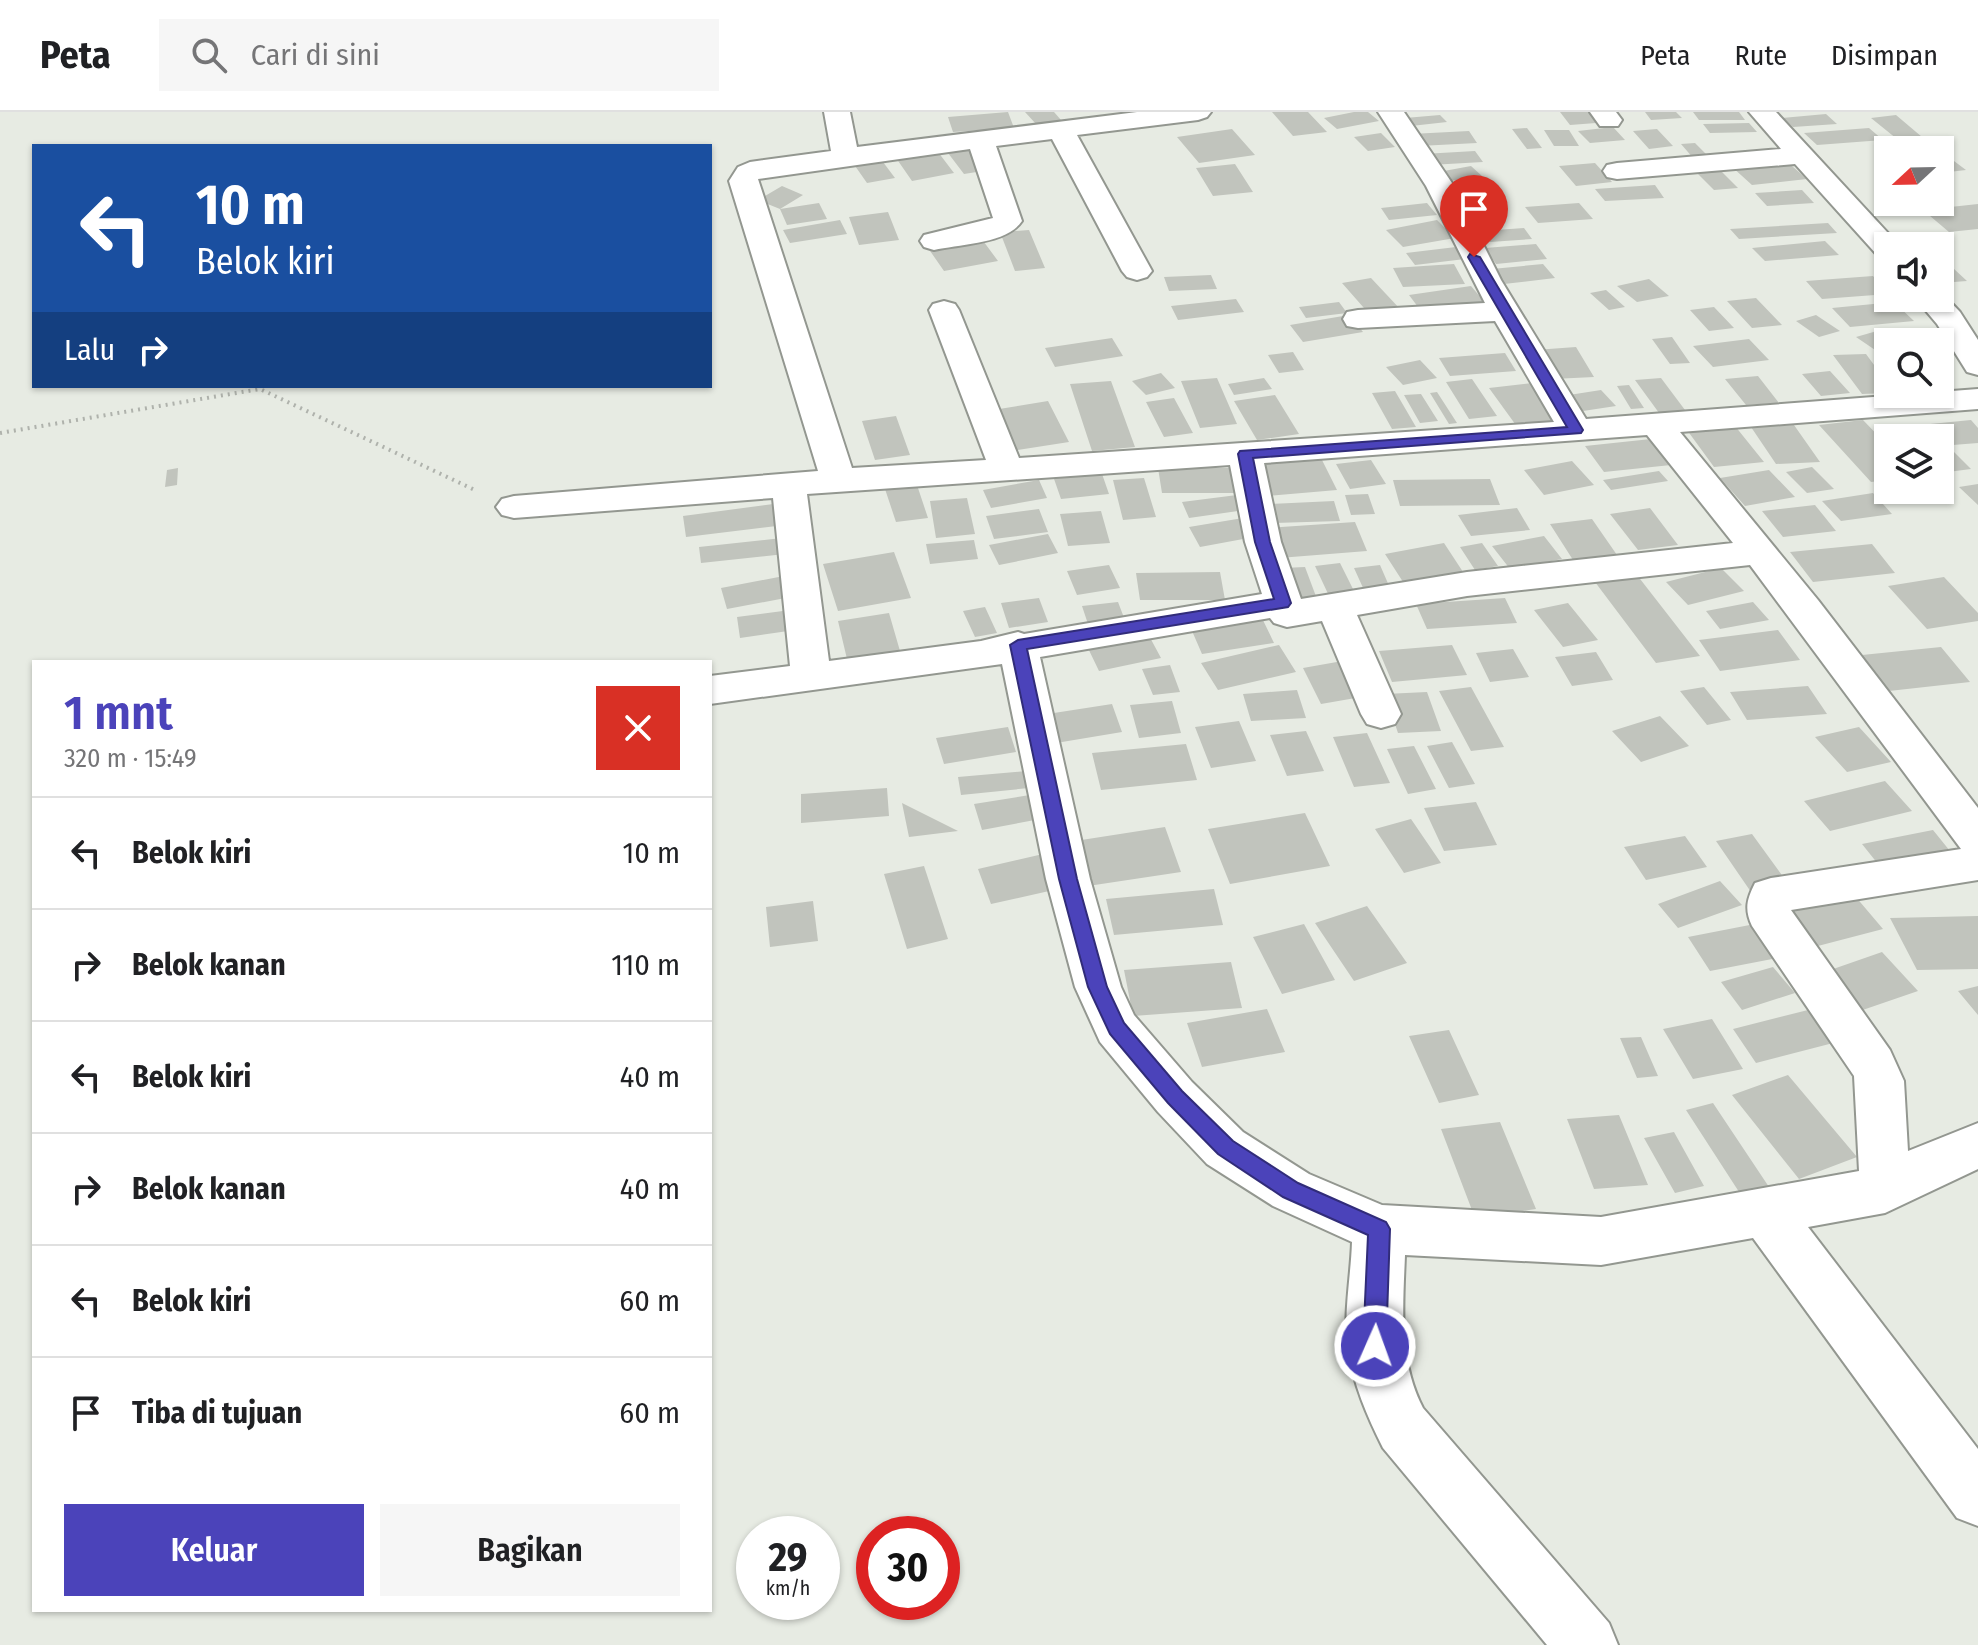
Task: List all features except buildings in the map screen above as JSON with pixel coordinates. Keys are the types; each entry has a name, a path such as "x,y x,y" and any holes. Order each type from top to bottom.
{"street":[{"path":"837,112 846,157"},
{"path":"838,479 743,181 748,173 760,168 1198,112"},
{"path":"1391,112 1440,186 1504,311 1576,430"},
{"path":"1762,112 1874,234"},
{"path":"1061,130 1137,271"},
{"path":"934,241 993,229 1008,221 981,141"},
{"path":"1617,171 1803,155"},
{"path":"944,310 985,420 1007,469"},
{"path":"1358,319 1504,311"},
{"path":"1943,312 1978,365"},
{"path":"514,507 789,486 838,479 1245,454 1978,399"},
{"path":"1656,424 1759,552 1978,839"},
{"path":"1245,454 1263,542 1288,622"},
{"path":"789,486 811,677"},
{"path":"712,690 981,654 1018,645 1288,622 1335,607 1467,584 1759,552"},
{"path":"1335,607 1381,714"},
{"path":"1018,645 1068,879 1098,987 1117,1028 1175,1097 1225,1148 1291,1190 1379,1229 1601,1241 1885,1190 1914,1173 1978,1145"},
{"path":"1885,1190 1880,1081 1873,1065 1768,913 1768,903 1771,895 1978,863"},
{"path":"1764,1211 1978,1497"},
{"path":"1379,1229 1375,1346 1392,1406 1403,1428 1587,1645"}],"path":[{"path":"0,433 260,389 384,450 514,507"}],"route":[{"path":"1375,1346 1379,1229 1291,1190 1225,1148 1175,1097 1117,1028 1098,987 1068,879 1018,645 1283,603 1263,542 1245,454 1576,430 1474,257"}]}
